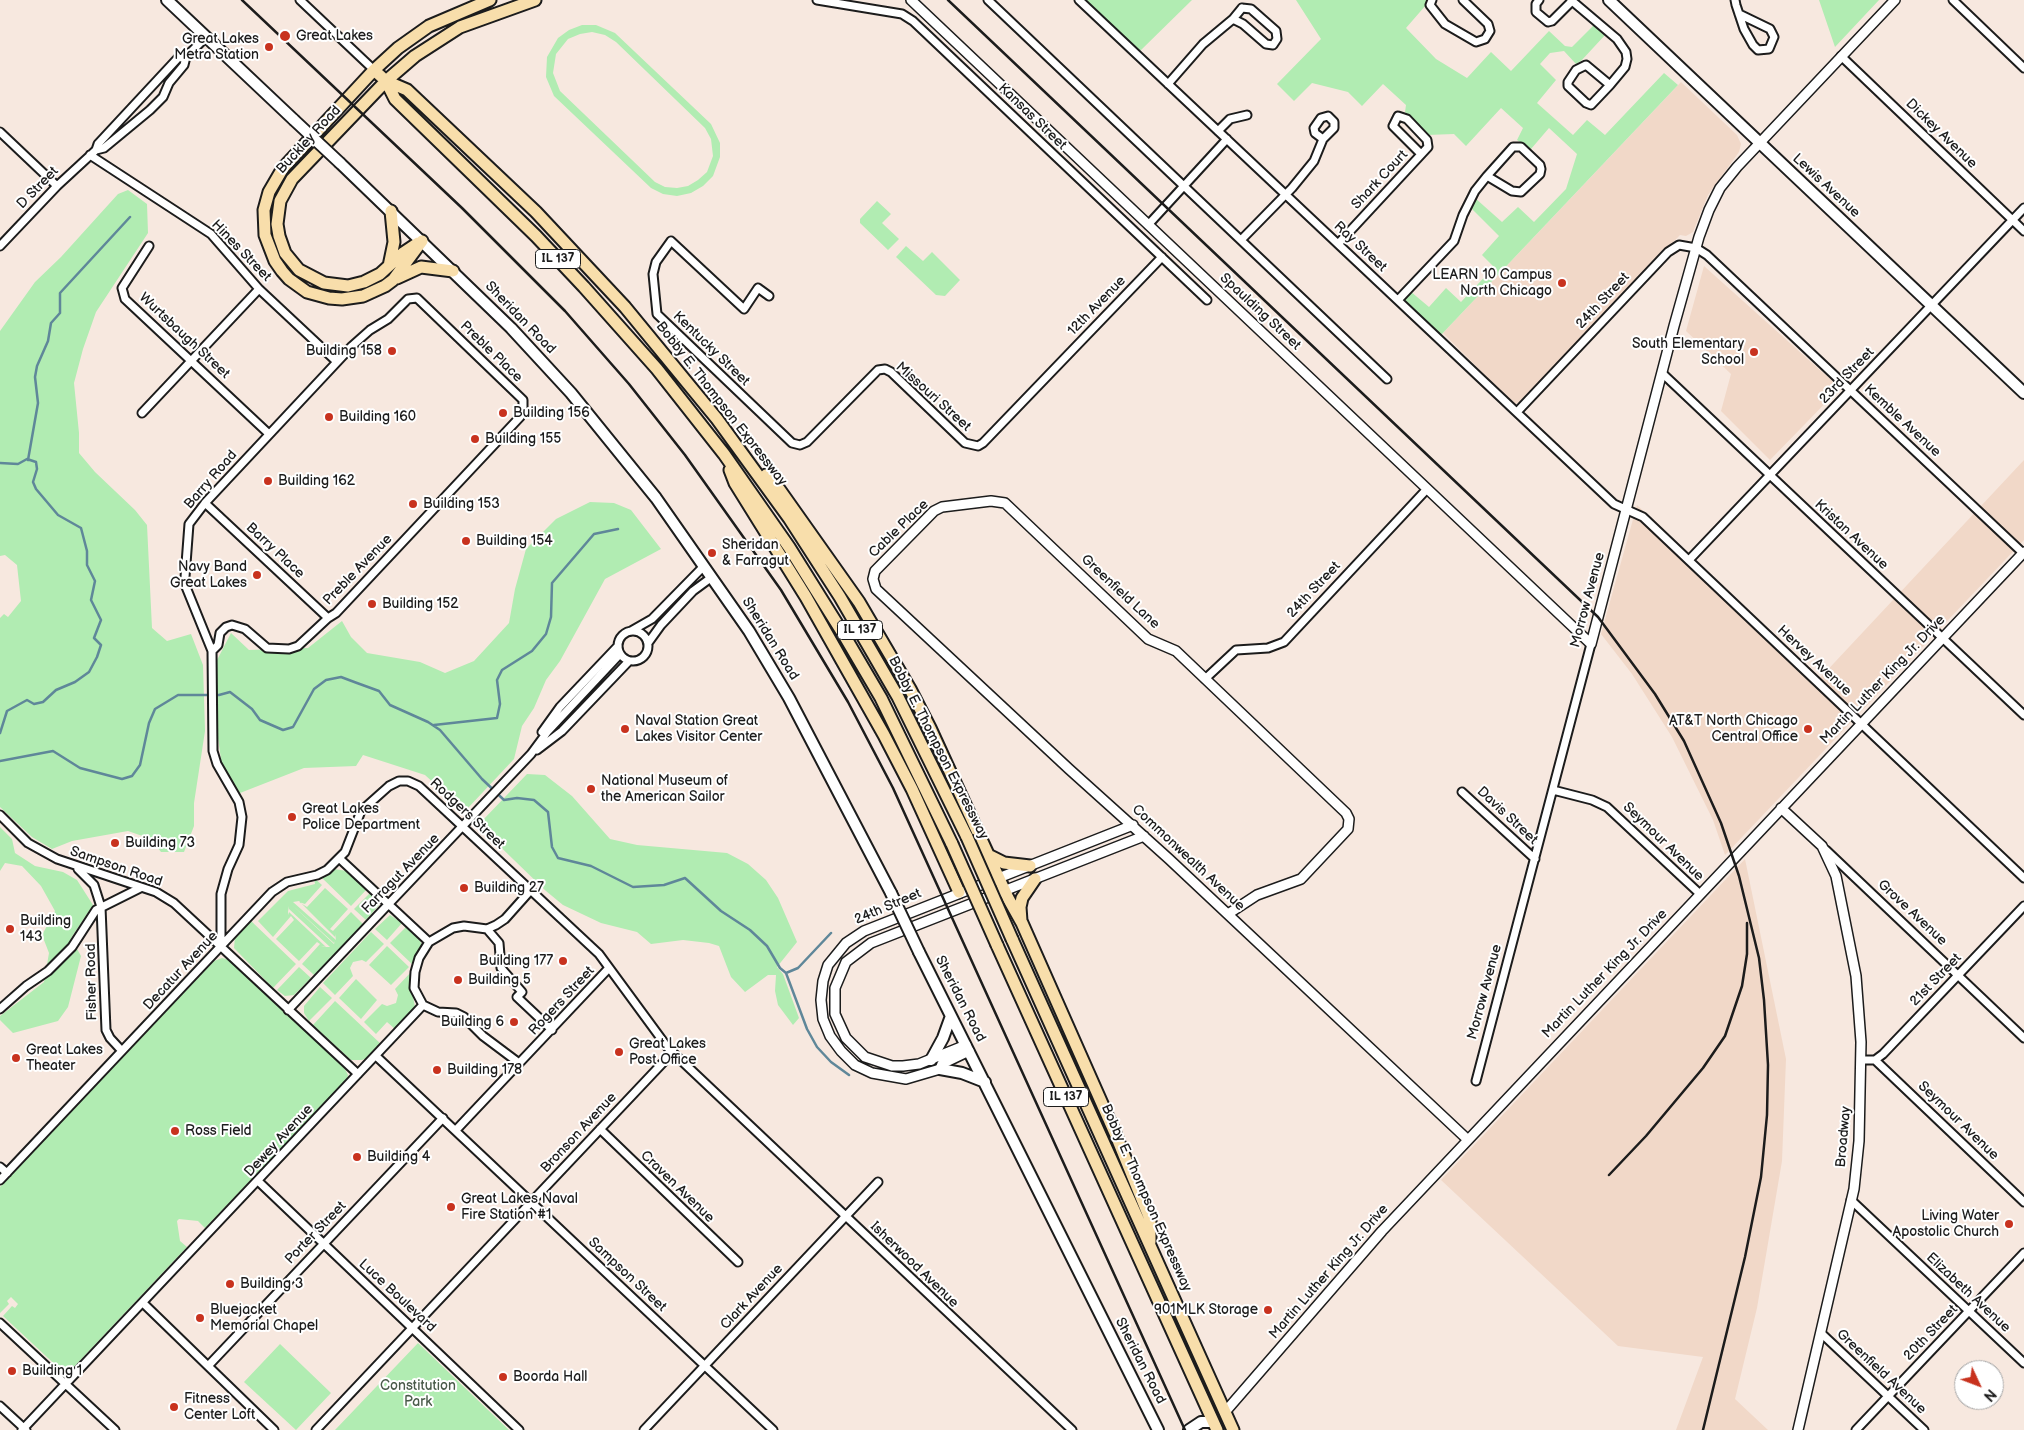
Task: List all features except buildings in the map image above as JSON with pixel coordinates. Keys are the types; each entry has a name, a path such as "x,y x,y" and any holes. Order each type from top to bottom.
{"highway":[{"name":"Buckley Road","path":"422,241 393,280 374,293 352,298 329,298 307,292 289,280 278,266 268,248 264,229 264,210 269,192 283,168 374,70 398,48 429,26 490,0"},
{"name":"Buckley Road","path":"422,241 402,253 372,279 357,284 341,286 324,283 307,276 292,263 282,246 277,224 280,201 287,184 386,81 415,56 450,32 535,0"},
{"name":"Bobby E. Thompson Expressway","path":"374,70 386,81 396,99 536,236 657,369 724,454 783,539 844,634 885,706 952,844 1213,1427"},
{"name":"Bobby E. Thompson Expressway","path":"386,81 407,90 555,232 659,346 730,436 814,555 876,658 923,745 967,837 1225,1412"},
{"path":"388,267 394,242 390,211"},
{"path":"393,280 421,267 453,271"},
{"path":"730,436 779,489 859,602 910,689 990,856 1004,890 1022,922 1150,1219 1150,1242"},
{"path":"724,454 735,483 806,596 884,735 912,789 958,892"},
{"path":"990,856 1004,863 1030,866"},
{"path":"1022,922 1020,907 1022,898 1035,878"},
{"name":"IL 137","path":"1225,1412 1233,1430"}],"main road":[{"name":"Sheridan Road","path":"167,0 453,271 571,393 656,498 712,577 749,631 789,698 891,893 1158,1430"},
{"name":"Lewis Avenue","path":"1610,0 2024,393"},
{"path":"931,1060 943,1038 951,1016"},
{"path":"940,1069 985,1082"},
{"name":"Martin Luther King Jr. Drive","path":"1189,1430 1201,1422 1213,1427 1225,1412"}],"street":[{"path":"300,0 374,70"},
{"name":"Kansas Street","path":"817,0 902,14 913,21 1207,300"},
{"name":"Spaulding Street","path":"911,0 1591,644"},
{"path":"988,0 1387,379"},
{"name":"Ray Street","path":"1079,0 1614,504 1626,510"},
{"path":"1432,0 1430,5 1445,24 1476,42 1485,39 1490,31 1488,24 1463,0"},
{"path":"1539,0 1536,4 1536,12 1548,22 1552,21 1572,0 1622,45 1627,59 1625,67 1610,85 1591,105 1569,89 1568,82 1576,70 1586,65 1610,85"},
{"path":"1735,0 1739,14 1753,45 1758,50 1769,49 1774,37 1770,29 1739,14"},
{"path":"1759,142 1895,0"},
{"path":"1952,0 2024,68"},
{"path":"1168,84 1203,44 1233,19 1242,8 1251,8 1276,31 1277,39 1273,45 1266,44 1243,24 1233,19"},
{"name":"D Street","path":"0,246 57,186 93,152 98,144 178,58 186,56 206,37"},
{"name":"D Street","path":"93,152 104,148 136,124 163,97 172,79 184,65 186,56"},
{"name":"Dickey Avenue","path":"1841,56 2024,231"},
{"path":"1218,131 1230,119 1247,115"},
{"name":"Shark Court","path":"1338,244 1421,154 1428,146 1427,140 1407,119 1398,116 1393,122 1394,126 1421,154"},
{"path":"0,132 57,186"},
{"path":"1148,224 1227,139"},
{"path":"1241,240 1314,161 1323,139"},
{"name":"Morrow Avenue","path":"1476,1081 1696,248 1709,210 1720,188 1759,142"},
{"path":"1398,300 1454,241 1463,215 1475,191 1487,176 1517,146 1521,146 1541,169 1525,190 1521,192 1512,191 1487,176"},
{"name":"Hines Street","path":"93,152 212,234 259,290 337,362"},
{"name":"23rd Street","path":"1689,560 1933,306 2024,208"},
{"name":"Kentucky Street","path":"769,296 758,288 744,309 671,241 659,255 653,274 657,314 792,443 800,445 807,442 822,427"},
{"name":"24th Street","path":"1516,412 1668,252 1679,245 1696,248"},
{"name":"Wurtsbaugh Street","path":"149,246 122,288 125,299 269,434"},
{"name":"Kemble Avenue","path":"1696,248 1707,255 2024,553"},
{"name":"12th Avenue","path":"1051,373 1162,257"},
{"path":"142,413 259,290"},
{"name":"Barry Road","path":"221,946 221,894 228,869 238,845 242,817 239,802 214,759 211,731 212,651 186,587 189,524 205,503 337,362 370,330 388,319 408,300 417,298"},
{"name":"Preble Place","path":"417,298 523,400 523,412 509,429"},
{"name":"Missouri Street","path":"822,427 878,370 885,369 891,372 965,442 978,446 1051,373"},
{"name":"Kristan Avenue","path":"1662,373 2024,714"},
{"name":"Preble Avenue","path":"212,651 218,645 220,633 226,627 232,625 245,629 267,648 289,649 307,640 328,618 336,613 509,429"},
{"name":"24th Street","path":"1205,679 1236,650 1268,648 1284,642 1427,490"},
{"name":"Greenfield Lane","path":"976,502 998,500 1005,503 1148,639 1176,651 1348,816 1349,824 1345,833 1301,879 1257,895 1228,914"},
{"name":"Cable Place","path":"887,600 874,583 875,571 934,511 942,507 976,502"},
{"name":"Barry Place","path":"205,503 328,618"},
{"name":"Hervey Avenue","path":"1626,510 1642,517 1689,560 2024,878"},
{"name":"Martin Luther King Jr. Drive","path":"1225,1412 1333,1286 1467,1139 2024,553"},
{"path":"631,631 640,632 648,643 648,650 642,658 629,661 620,654 618,646 621,636 652,619 704,566"},
{"path":"648,643 693,591 712,577"},
{"name":"Commonwealth Avenue","path":"887,600 1062,763 1133,825 1467,1139"},
{"name":"Farragut Avenue","path":"531,754 540,735 560,707 618,646"},
{"name":"Farragut Avenue","path":"288,1010 519,767 548,730 620,654"},
{"name":"Farragut Avenue","path":"531,754 562,731 629,661"},
{"name":"Rodgers Street","path":"380,794 394,783 414,783 530,890"},
{"name":"Seymour Avenue","path":"1553,790 1592,800 1607,807 1700,894"},
{"name":"Davis Street","path":"1462,792 1535,859"},
{"name":"Decatur Avenue","path":"0,1180 278,887 293,880 317,875 340,858 350,843 357,816 380,794"},
{"name":"Grove Avenue","path":"1781,808 2024,1038"},
{"name":"Sampson Road","path":"0,815 28,843 56,859 156,892 174,903 221,946"},
{"name":"24th Street","path":"967,1048 942,1064 940,1069 906,1079 872,1073 856,1065 841,1051 830,1036 823,1019 821,1000 823,981 828,965 840,949 853,937 958,892 999,878 1133,825"},
{"name":"24th Street","path":"967,1048 919,1064 892,1066 876,1062 856,1050 840,1029 835,1014 834,999 838,979 846,962 871,943 1144,836"},
{"name":"Broadway","path":"1798,1430 1852,1200 1859,1141 1861,1060 1856,976 1836,876 1822,846"},
{"path":"340,858 429,942"},
{"name":"Fisher Road","path":"74,866 91,880 101,907 106,1030 110,1038 122,1051"},
{"path":"0,1009 26,986 48,971 72,947 95,911 140,888"},
{"path":"519,1063 483,1036 464,1018 456,1014 438,1012 423,1005 414,988 415,972 419,958 429,942 447,930 464,926 487,929 505,918 530,890"},
{"name":"Rogers Street","path":"456,1130 609,968 599,954 530,890"},
{"name":"21st Street","path":"1874,1060 1884,1053 2024,906"},
{"path":"487,929 499,943 501,968 519,986 522,992 517,997 552,1030"},
{"path":"221,946 358,1074"},
{"path":"609,968 672,1052"},
{"name":"Dewey Avenue","path":"24,1429 423,1005"},
{"name":"Isherwood Avenue","path":"672,1052 1072,1430"},
{"name":"Bronson Avenue","path":"316,1430 672,1052"},
{"name":"Sampson Street","path":"376,1056 773,1430"},
{"path":"1861,1060 1874,1060"},
{"name":"Seymour Avenue","path":"1874,1060 2024,1202"},
{"name":"Porter Street","path":"208,1366 443,1118"},
{"name":"Craven Avenue","path":"600,1129 738,1262"},
{"path":"0,1167 6,1173"},
{"name":"Luce Boulevard","path":"258,1181 519,1430"},
{"name":"Clark Avenue","path":"644,1430 878,1182"},
{"name":"Elizabeth Avenue","path":"1852,1200 2024,1363"},
{"name":"20th Street","path":"1856,1430 2024,1253"},
{"path":"143,1303 274,1430"},
{"path":"0,1323 115,1430"},
{"name":"Greenfield Avenue","path":"1821,1333 1924,1430"},
{"path":"0,1406 24,1429"}],"shaded area":[{"name":"LEARN 10 Campus North Chicago","path":"1681,82 1737,135 1741,144 1739,152 1708,195 1693,232 1686,236 1680,235 1521,403 1514,404 1443,333"},
{"name":"South Elementary School","path":"1704,266 1840,388 1770,460 1721,411 1731,374 1686,331"},
{"path":"2024,460 2024,540 1725,855 1713,820 1672,737 1632,674 1601,634 1637,505 1820,678"},
{"path":"1745,859 1786,1059 1782,1161 1757,1308 1735,1399 1768,1430 1676,1430 1703,1357 1618,1346 1441,1180"}],"green space":[{"path":"1086,0 1192,0 1140,51"},
{"path":"1296,0 1427,0 1426,5 1406,28 1436,59 1467,78 1491,52 1511,71 1549,31 1565,46 1572,47 1595,24 1606,34 1581,61 1576,64 1564,51 1550,53 1540,64 1556,80 1537,103 1573,135 1587,120 1605,135 1664,73 1678,85 1441,335 1403,299 1410,291 1429,307 1446,288 1461,302 1494,267 1482,255 1499,236 1470,207 1475,198 1502,222 1518,207 1534,222 1566,189 1577,154 1549,128 1531,149 1517,140 1523,128 1501,108 1466,146 1454,134 1427,135 1405,112 1406,105 1383,84 1362,106 1348,92 1312,83 1294,101 1277,84 1321,39"},
{"path":"1819,0 1879,0 1835,47"},
{"path":"582,25 596,25 615,33 711,124 720,143 720,157 713,176 703,186 691,193 677,196 663,194 651,188 554,96 546,77 547,57 558,38 569,30","holes":["592,32 605,35 616,42 705,128 711,139 713,156 707,172 688,186 677,188 665,187 655,182 560,91 553,73 556,54 568,39"]},
{"path":"128,190 147,204 148,233 96,312 83,349 74,383 79,453 95,472 135,510 147,525 152,628 167,641 191,634 203,665 205,731 194,803 194,826 184,852 161,852 151,839 128,831 72,841 52,849 32,837 0,807 0,618 4,614 8,617 21,601 17,565 5,555 0,556 0,331 35,282 61,257 118,194"},
{"path":"877,201 891,214 882,223 899,239 888,250 860,223 860,219"},
{"path":"906,246 923,261 932,252 960,280 945,296 936,295 896,257"},
{"path":"590,502 614,503 631,510 661,549 605,579 560,661 546,680 534,708 522,726 514,759 468,808 461,808 425,775 363,755 356,766 304,768 240,793 222,766 217,731 215,664 231,633 249,650 308,648 342,621 351,637 367,653 420,662 445,673 474,661 509,623 515,589 526,549 556,519"},
{"path":"527,774 545,775 572,796 610,839 637,845 727,853 748,864 766,880 778,898 797,942 777,967 783,974 799,1018 793,1025 778,1005 775,991 776,975 768,975 745,992 731,977 719,946 683,940 651,944 637,932 601,923 563,905 546,891 482,829 482,821"},
{"path":"0,827 12,839 15,853 35,866 63,872 77,880 93,905 71,938 81,956 68,1007 58,1021 13,1033 0,1020 0,1016 44,982 49,953 42,935 55,911 41,886 22,866 5,863 0,871"},
{"path":"334,869 347,871 367,889 351,906 320,876"},
{"path":"314,878 322,885 305,904 299,901 293,902 336,940 335,934 335,937 302,904 307,907 325,888 348,909 330,929 333,931 351,912 363,924 314,975 302,964 320,944 317,942 299,961 276,939 294,920 291,916 273,937 258,921 288,891 315,884","holes":["291,904 334,943 335,941 334,944","289,906 289,909 330,947 326,947 289,912 289,915 288,912"]},
{"path":"370,893 379,905 366,920 354,909"},
{"path":"390,915 402,923 387,940 375,929"},
{"path":"250,920 296,964 273,988 234,948 235,937"},
{"path":"406,927 419,939 422,945 413,965 390,943"},
{"path":"371,932 384,944 366,962 362,960 353,962 350,968 353,976 335,995 323,983"},
{"path":"387,946 409,967 391,985 369,965"},
{"name":"Ross Field","path":"222,958 230,960 345,1069 348,1075 347,1079 205,1228 198,1221 179,1219 177,1221 180,1241 187,1247 70,1371 63,1372 3,1316 12,1306 15,1308 18,1304 11,1297 7,1301 9,1304 0,1313 0,1187 214,961"},
{"path":"299,967 311,978 294,995 285,996 277,990"},
{"path":"412,971 411,986 415,1007 395,1029 387,1022 376,1034 364,1022 382,1004 387,1006 396,1003 398,995 395,989"},
{"path":"356,979 377,1000 361,1019 339,998"},
{"path":"320,987 332,998 309,1021 304,1013 304,1006"},
{"path":"335,1001 381,1044 367,1058 351,1060 313,1025"},
{"name":"Constitution Park","path":"418,1343 509,1430 335,1430"},
{"path":"280,1344 331,1393 296,1430 244,1382"}],"waterway":[{"path":"28,460 38,403 35,377 37,366 48,341 51,323 60,313 60,293 130,217"},
{"path":"0,463 18,464 27,459 36,462 37,469 33,482 36,489 58,515 81,528 87,551 87,565 95,581 91,600 101,620 94,638 101,645 89,672 75,682 56,690 43,702 34,704 27,700 7,711 0,733"},
{"path":"434,725 497,718 500,704 497,680 502,670 532,651 546,634 551,617 552,583 594,534 618,529"},
{"path":"0,761 53,751 80,768 122,779 132,776 140,765 149,723 155,709 178,695 219,695 230,692 252,709 260,720 283,730 293,727 314,689 326,680 341,677 379,691 390,705 428,722 440,730 482,779 504,800 517,798 534,800 548,812 552,847 558,858 591,866 633,887 664,885 685,878 721,911 750,930 767,946 780,968 786,973 807,1029 817,1047 831,1062 849,1075"},
{"path":"786,973 798,968 831,933"}],"railway":[{"path":"242,0 462,208 565,311 629,384 685,455 781,590 848,702 893,788 1185,1430"},
{"path":"948,0 1598,617 1655,694 1684,741 1721,823 1739,876 1759,958 1768,1065 1767,1115 1761,1177 1745,1257 1703,1430"},
{"path":"1609,1175 1646,1136 1703,1068 1725,1036 1742,986 1747,954 1747,923"}],"place":[{"name":"Great Lakes","path":"285,36"},
{"name":"Great Lakes Metra Station","path":"269,47"},
{"name":"LEARN 10 Campus North Chicago","path":"1562,283"},
{"name":"Building 158","path":"392,351"},
{"name":"South Elementary School","path":"1754,352"},
{"name":"Building 156","path":"503,413"},
{"name":"Building 160","path":"329,417"},
{"name":"Building 155","path":"475,439"},
{"name":"Building 162","path":"268,481"},
{"name":"Building 153","path":"413,504"},
{"name":"Building 154","path":"466,541"},
{"name":"Sheridan & Farragut","path":"712,553"},
{"name":"Navy Band Great Lakes","path":"257,575"},
{"name":"Building 152","path":"372,604"},
{"name":"Naval Station Great Lakes Visitor Center","path":"625,729"},
{"name":"AT&T North Chicago Central Office","path":"1808,729"},
{"name":"National Museum of the American Sailor","path":"591,789"},
{"name":"Great Lakes Police Department","path":"292,817"},
{"name":"Building 73","path":"115,843"},
{"name":"Building 27","path":"464,888"},
{"name":"Building 143","path":"10,929"},
{"name":"Building 177","path":"563,961"},
{"name":"Building 5","path":"458,980"},
{"name":"Building 6","path":"514,1022"},
{"name":"Great Lakes Post Office","path":"619,1052"},
{"name":"Great Lakes Theater","path":"16,1058"},
{"name":"Building 178","path":"437,1070"},
{"name":"Ross Field","path":"175,1131"},
{"name":"Building 4","path":"357,1157"},
{"name":"Great Lakes Naval Fire Station #1","path":"451,1207"},
{"name":"Living Water Apostolic Church","path":"2009,1224"},
{"name":"Building 3","path":"230,1284"},
{"name":"901MLK Storage","path":"1268,1310"},
{"name":"Bluejacket Memorial Chapel","path":"200,1318"},
{"name":"Building 1","path":"12,1371"},
{"name":"Boorda Hall","path":"503,1377"},
{"name":"Fitness Center Loft","path":"174,1407"}]}
